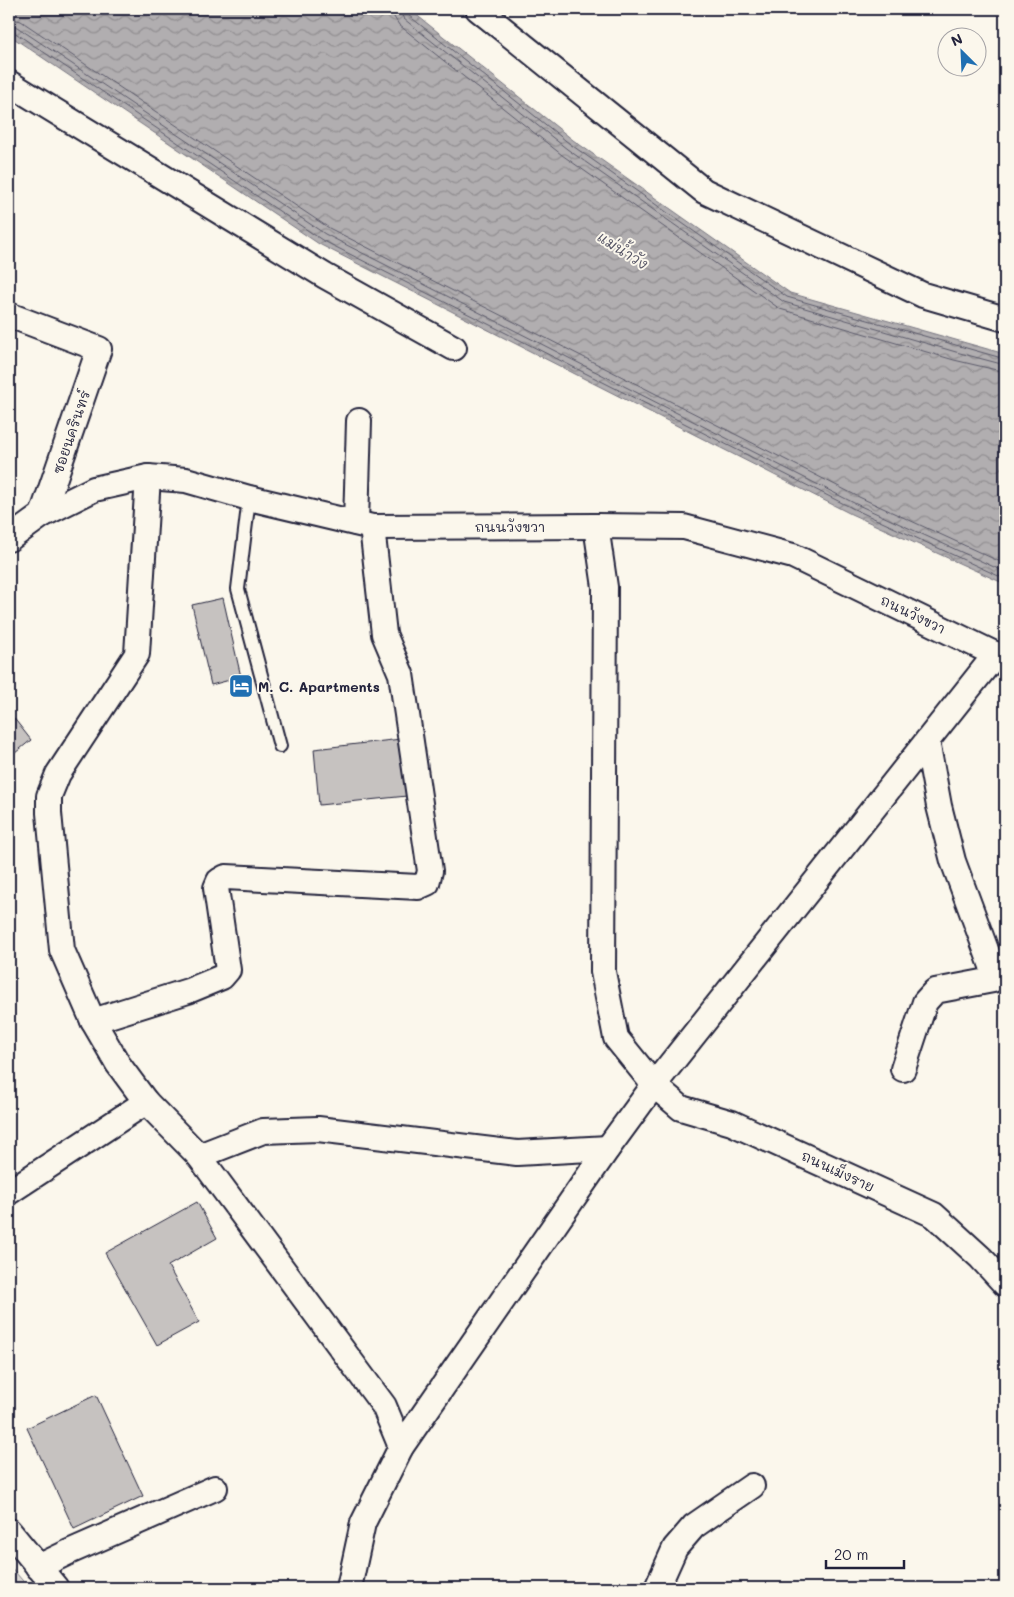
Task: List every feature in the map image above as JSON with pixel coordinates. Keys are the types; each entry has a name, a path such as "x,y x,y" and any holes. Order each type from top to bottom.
{"street":[{"path":"478,9 704,191 923,295 1005,319"},
{"path":"9,83 325,276 454,348"},
{"name":"ซอยนครินทร์","path":"9,315 99,349 42,515"},
{"path":"93,1021 188,991 222,977 228,970 216,888 220,881 226,877 418,887 427,883 430,871 402,674 384,634 364,525 359,421"},
{"path":"148,477 137,654 58,774 49,796 62,950 93,1021 118,1064 146,1102 199,1156 384,1406 401,1447"},
{"name":"ถนนวังขวา","path":"9,539 42,515 94,489 148,477 186,480 249,498 364,525 684,527 793,556 1001,656"},
{"name":"ถนนเม็งราย","path":"596,526 605,587 603,972 616,1038 654,1085 681,1108 732,1123 934,1215 981,1258 1005,1284"},
{"path":"349,1588 363,1523 401,1447 608,1148 654,1085 927,741 1001,656"},
{"path":"903,1069 925,1002 935,991 999,980 953,861 939,806 927,741"},
{"path":"9,1192 146,1102"},
{"path":"199,1156 263,1132 318,1130 517,1154 608,1148"},
{"path":"657,1588 674,1548 694,1526 752,1486"},
{"path":"38,1567 215,1488"},
{"path":"9,1531 56,1588"}],"lane":[{"path":"249,498 238,589 280,746"}],"green space":[{"path":"9,1565 29,1588 9,1588"}],"water":[{"name":"แม่น้ำวัง","path":"9,9 409,9 573,140 790,293 1005,354 1005,584 851,514 319,244 9,35"}],"building":[{"path":"223,598 241,677 211,685 192,605"},
{"path":"9,712 31,740 9,758"},
{"path":"401,739 407,796 319,805 314,749"},
{"path":"197,1202 217,1238 168,1266 199,1322 157,1345 105,1253"},
{"path":"96,1395 143,1496 74,1529 27,1428"}],"place":[{"name":"M. C. Apartments","path":"241,686"}]}
